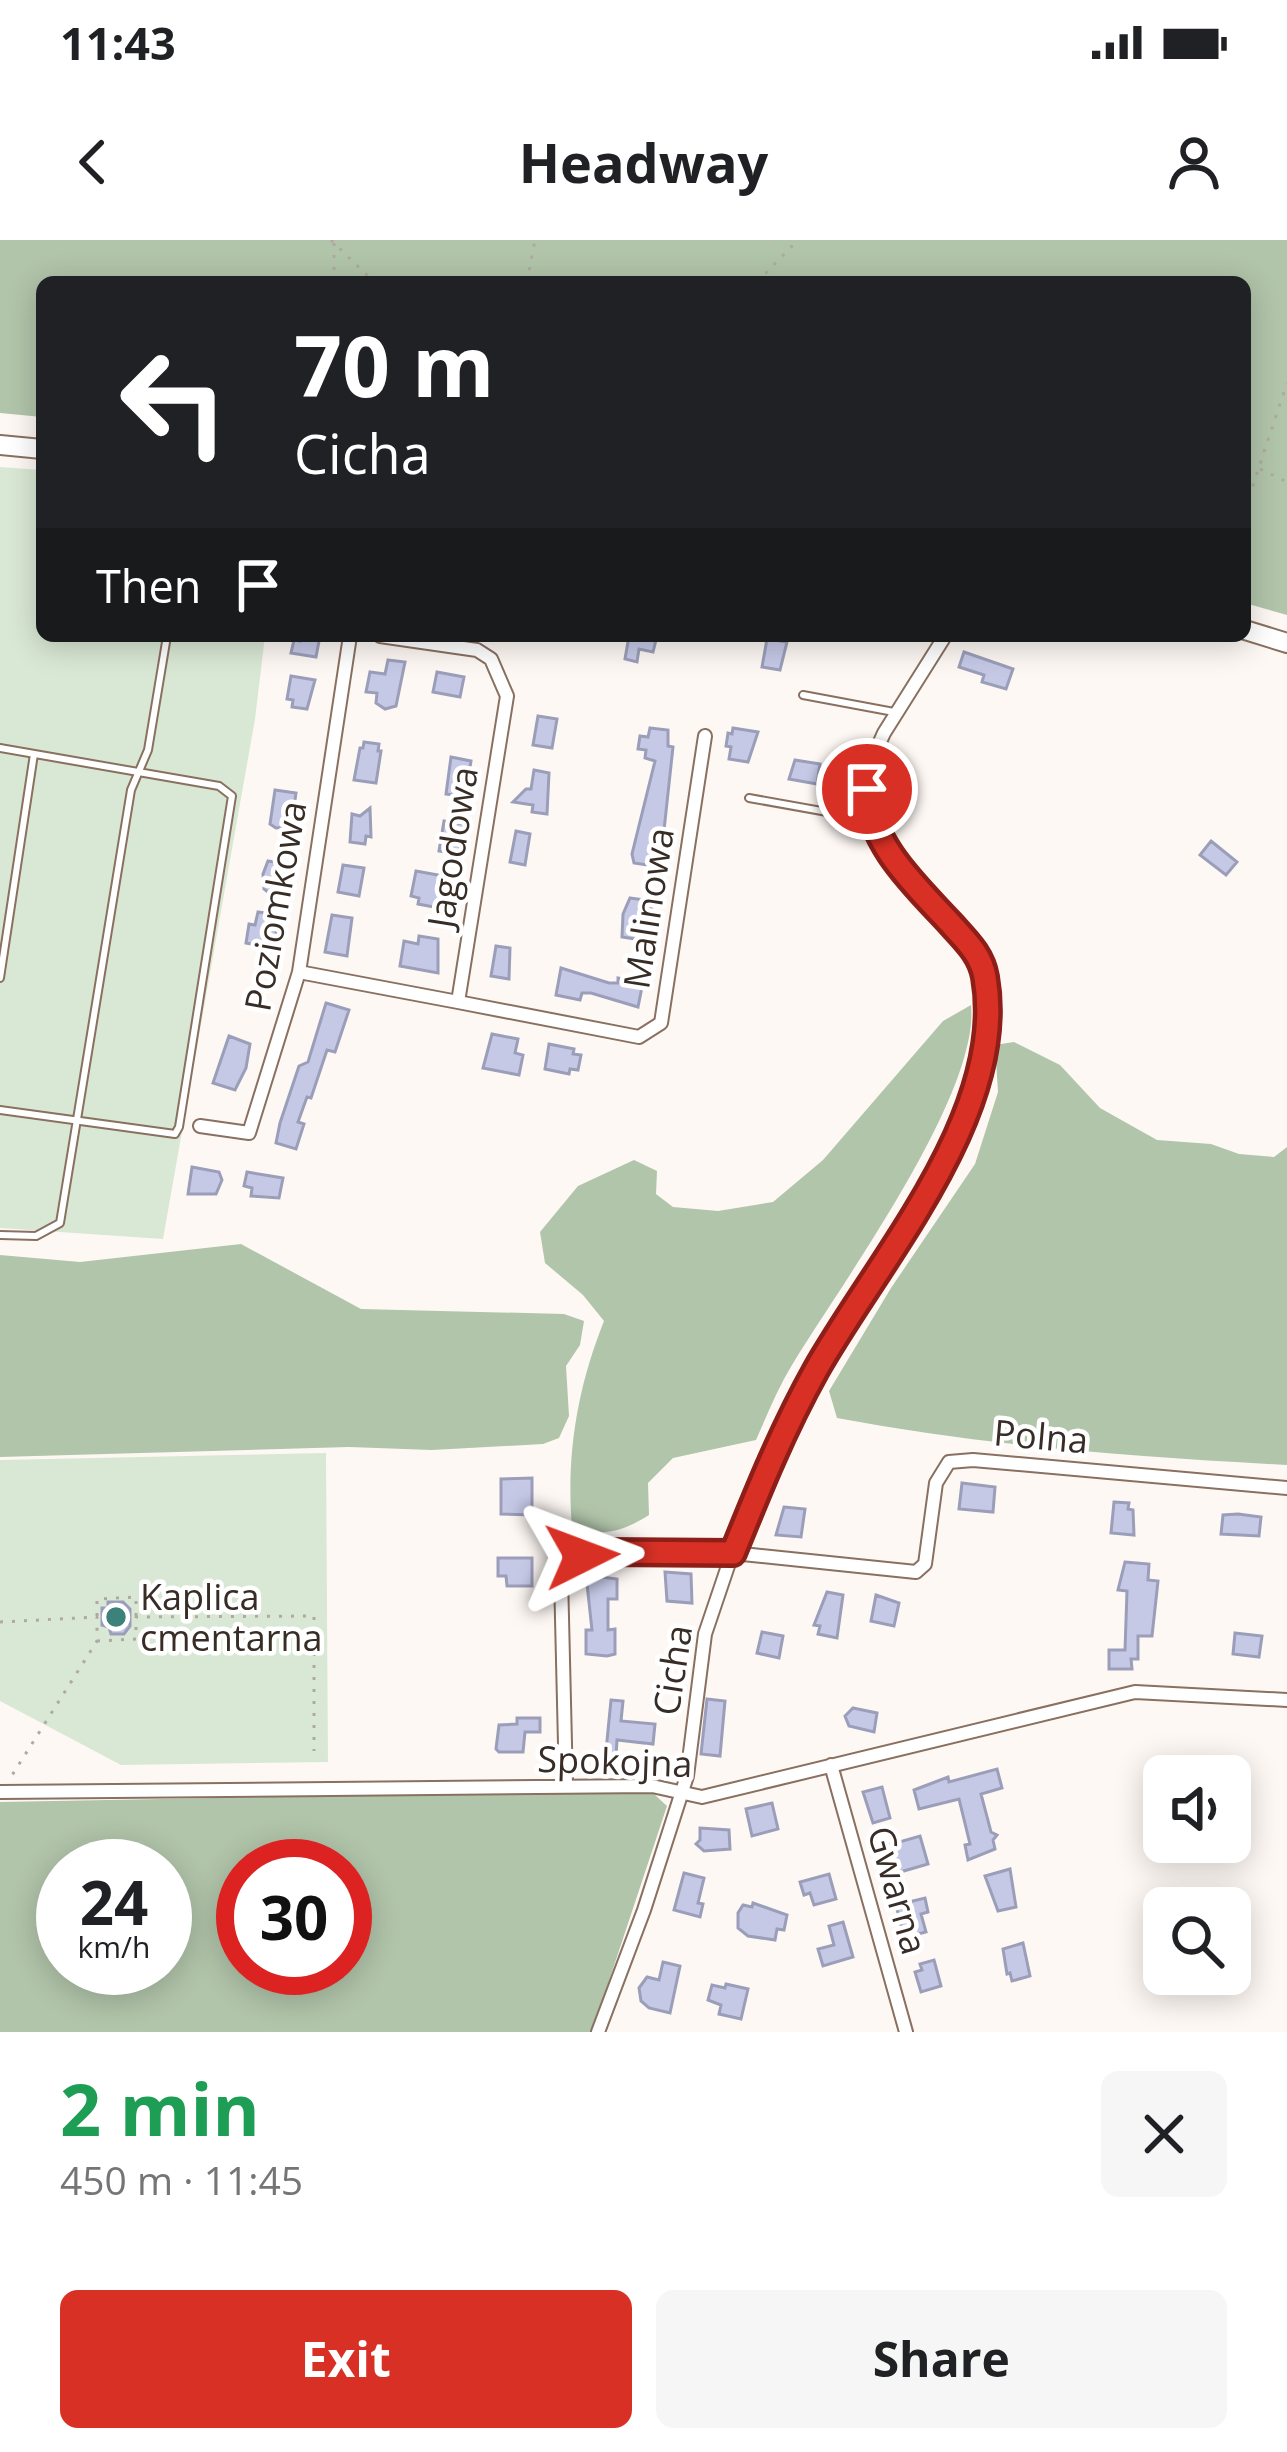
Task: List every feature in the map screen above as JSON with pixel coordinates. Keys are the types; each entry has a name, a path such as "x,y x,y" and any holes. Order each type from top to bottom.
{"main road":[{"path":"0,445 36,448"},
{"path":"1251,632 1287,643"}],"street":[{"name":"Poziomkowa","path":"200,1126 249,1133 299,972 349,642"},
{"name":"Jagodowa","path":"422,642 477,650 491,659 507,697 458,1002"},
{"path":"872,820 867,778 897,712 941,642"},
{"name":"Malinowa","path":"458,1002 639,1036 661,1023 705,736"},
{"name":"Cicha","path":"598,2032 687,1776 704,1634 733,1553 817,1369 953,1148 978,1071 986,1001 980,959 897,864 872,820"},
{"path":"299,972 458,1002"},
{"name":"Polna","path":"733,1553 916,1572 925,1564 936,1484 949,1462 973,1460 1287,1488"},
{"path":"566,1786 561,1576 566,1564 604,1552 733,1553"},
{"name":"Spokojna","path":"1,1792 652,1786 702,1797 1136,1692 1287,1700"},
{"name":"Gwarna","path":"831,1765 906,2032"}],"lane":[{"path":"0,1235 35,1237 60,1222 136,773 148,751 166,642"},
{"path":"803,695 897,712"},
{"path":"0,748 219,786 232,796 175,1134 0,1110"},
{"path":"0,978 34,754"},
{"path":"749,798 872,820"}],"path":[{"path":"528,276 535,240"},
{"path":"763,276 798,240"},
{"path":"333,241 334,276"},
{"path":"333,241 368,276"},
{"path":"1251,491 1287,383"},
{"path":"1259,468 1287,482"},
{"path":"1,1792 97,1641 97,1599 136,1598 136,1639 97,1641"},
{"path":"136,1618 314,1616 314,1751"},
{"path":"0,1622 97,1618"}],"green space":[{"path":"0,240 1287,240 1287,615 1251,605 1251,276 36,276 36,416 0,413"},
{"path":"0,467 36,470 36,642 264,642 255,719 163,1239 0,1228"},
{"path":"971,1005 968,1043 931,1137 787,1374 756,1440 673,1458 648,1483 649,1515 630,1525 602,1532 572,1528 576,1423 604,1321 583,1295 545,1263 540,1232 578,1186 634,1160 657,1171 656,1194 673,1207 718,1211 773,1202 823,1160 943,1021"},
{"path":"1014,1042 1060,1065 1100,1108 1157,1140 1211,1144 1239,1154 1274,1157 1287,1147 1287,1465 1061,1449 837,1418 829,1391 975,1164 998,1092 995,1045"},
{"path":"241,1244 361,1309 564,1314 584,1321 580,1345 566,1366 569,1416 559,1438 543,1444 432,1450 349,1447 0,1457 0,1255 80,1262"},
{"path":"326,1453 328,1762 121,1765 0,1701 0,1460"},
{"path":"639,1790 654,1794 667,1806 592,2032 0,2032 0,1802"}],"building":[{"path":"294,642 319,642 316,657 291,653"},
{"path":"628,642 656,642 653,652 639,649 637,662 625,659"},
{"path":"766,642 787,642 780,670 762,667"},
{"path":"964,652 1013,669 1006,689 982,682 984,675 959,667"},
{"path":"388,660 405,662 396,706 385,709 376,703 377,693 366,692 370,672 385,674"},
{"path":"437,672 464,677 460,697 433,692"},
{"path":"291,676 315,680 307,709 292,707 293,700 287,699"},
{"path":"538,716 557,719 552,748 533,745"},
{"path":"650,728 668,730 668,746 673,747 660,867 634,863 632,854 655,761 645,758 646,750 638,749 640,736 648,737"},
{"path":"733,728 758,732 748,762 729,759 731,747 726,746"},
{"path":"364,742 379,744 376,783 354,780"},
{"path":"451,757 471,761 465,797 446,794"},
{"path":"795,760 820,764 817,784 789,779"},
{"path":"534,770 549,773 547,814 532,812 533,805 513,802 531,789"},
{"path":"275,790 296,793 291,827 270,824"},
{"path":"370,808 371,837 366,836 365,844 350,842 352,814 360,816"},
{"path":"444,821 464,824 459,854 439,851"},
{"path":"516,831 530,834 525,865 510,862"},
{"path":"1211,841 1237,862 1226,875 1200,855"},
{"path":"268,861 288,864 284,892 273,896 264,889"},
{"path":"343,865 364,868 359,896 338,892"},
{"path":"416,871 454,878 451,893 442,892 439,908 418,904 419,898 411,896"},
{"path":"630,898 652,901 648,941 622,937 623,914"},
{"path":"258,912 273,914 270,927 277,928 273,948 246,943 249,924 255,925"},
{"path":"332,915 352,918 347,956 325,952"},
{"path":"419,936 438,939 438,973 400,966 404,941 418,944"},
{"path":"496,946 510,948 509,979 491,976"},
{"path":"561,968 609,983 618,983 618,978 643,982 638,1007 591,993 582,993 580,1000 556,995"},
{"path":"326,1003 349,1010 335,1052 327,1050 311,1098 307,1097 298,1122 304,1124 296,1149 276,1143 280,1123 299,1066 308,1062"},
{"path":"492,1034 518,1039 515,1053 523,1055 519,1075 483,1068"},
{"path":"229,1036 250,1044 246,1068 235,1090 213,1083"},
{"path":"549,1044 581,1055 578,1070 570,1069 569,1074 545,1069"},
{"path":"192,1167 219,1172 222,1180 216,1194 188,1194"},
{"path":"247,1172 283,1178 279,1198 251,1196 252,1188 244,1186"},
{"path":"532,1478 532,1515 501,1514 501,1479"},
{"path":"962,1483 995,1487 993,1512 959,1509"},
{"path":"1114,1502 1129,1503 1134,1535 1111,1533"},
{"path":"784,1507 805,1509 801,1537 776,1535"},
{"path":"1223,1515 1261,1517 1259,1536 1221,1534"},
{"path":"498,1558 532,1558 532,1586 507,1586 506,1576 498,1576"},
{"path":"1125,1562 1149,1564 1148,1580 1158,1581 1152,1636 1138,1636 1138,1659 1131,1659 1132,1669 1109,1669 1109,1650 1125,1650 1127,1591 1118,1590"},
{"path":"665,1572 691,1574 692,1603 667,1601"},
{"path":"594,1576 617,1579 617,1599 608,1599 608,1630 615,1629 615,1654 607,1656 586,1654 586,1630 592,1630 587,1584"},
{"path":"827,1592 843,1595 837,1638 818,1634 820,1626 814,1625"},
{"path":"876,1595 899,1603 894,1626 871,1621"},
{"name":"Kaplica cmentarna","path":"108,1602 123,1602 130,1609 130,1626 124,1634 111,1634 102,1625 102,1608 108,1608"},
{"path":"762,1632 783,1636 779,1658 757,1653"},
{"path":"1235,1633 1262,1636 1259,1657 1233,1654"},
{"path":"707,1699 725,1701 720,1756 701,1754"},
{"path":"611,1700 623,1701 621,1721 655,1724 653,1744 617,1740 615,1772 604,1771"},
{"path":"853,1708 877,1713 874,1732 849,1726 845,1716"},
{"path":"517,1718 540,1718 540,1732 525,1732 523,1752 499,1752 499,1725 517,1724"},
{"path":"997,1769 1002,1788 981,1794 991,1832 997,1835 995,1849 968,1860 965,1845 970,1844 959,1799 919,1809 914,1790 948,1777 949,1782"},
{"path":"882,1787 890,1818 873,1823 863,1792"},
{"path":"772,1803 778,1829 752,1836 746,1809"},
{"path":"700,1828 729,1830 730,1849 704,1851 696,1844"},
{"path":"920,1836 928,1864 890,1875 885,1846"},
{"path":"1010,1869 1016,1907 998,1911 985,1876"},
{"path":"684,1873 704,1878 700,1917 674,1910"},
{"path":"829,1874 836,1899 814,1905 800,1882"},
{"path":"925,1898 928,1912 921,1914 926,1932 918,1934 920,1942 906,1945 896,1905"},
{"path":"753,1903 787,1915 784,1930 777,1929 775,1940 748,1936 738,1928 738,1913 743,1905 752,1907"},
{"path":"843,1922 853,1957 823,1966 818,1949 834,1945 829,1926"},
{"path":"1023,1943 1030,1976 1012,1981 1003,1949"},
{"path":"934,1960 941,1986 921,1992 915,1972 922,1970 920,1964"},
{"path":"663,1962 680,1966 670,2013 649,2008 641,2001 639,1988 647,1977 659,1980"},
{"path":"726,1984 748,1989 741,2019 719,2014 721,2005 708,2000 712,1985 725,1988"}],"place":[{"name":"Kaplica cmentarna","path":"116,1617"}],"route":[{"path":"582,1556 733,1553 794,1411 953,1148 978,1071 985,977 969,943 884,845 868,807 867,789"}]}
